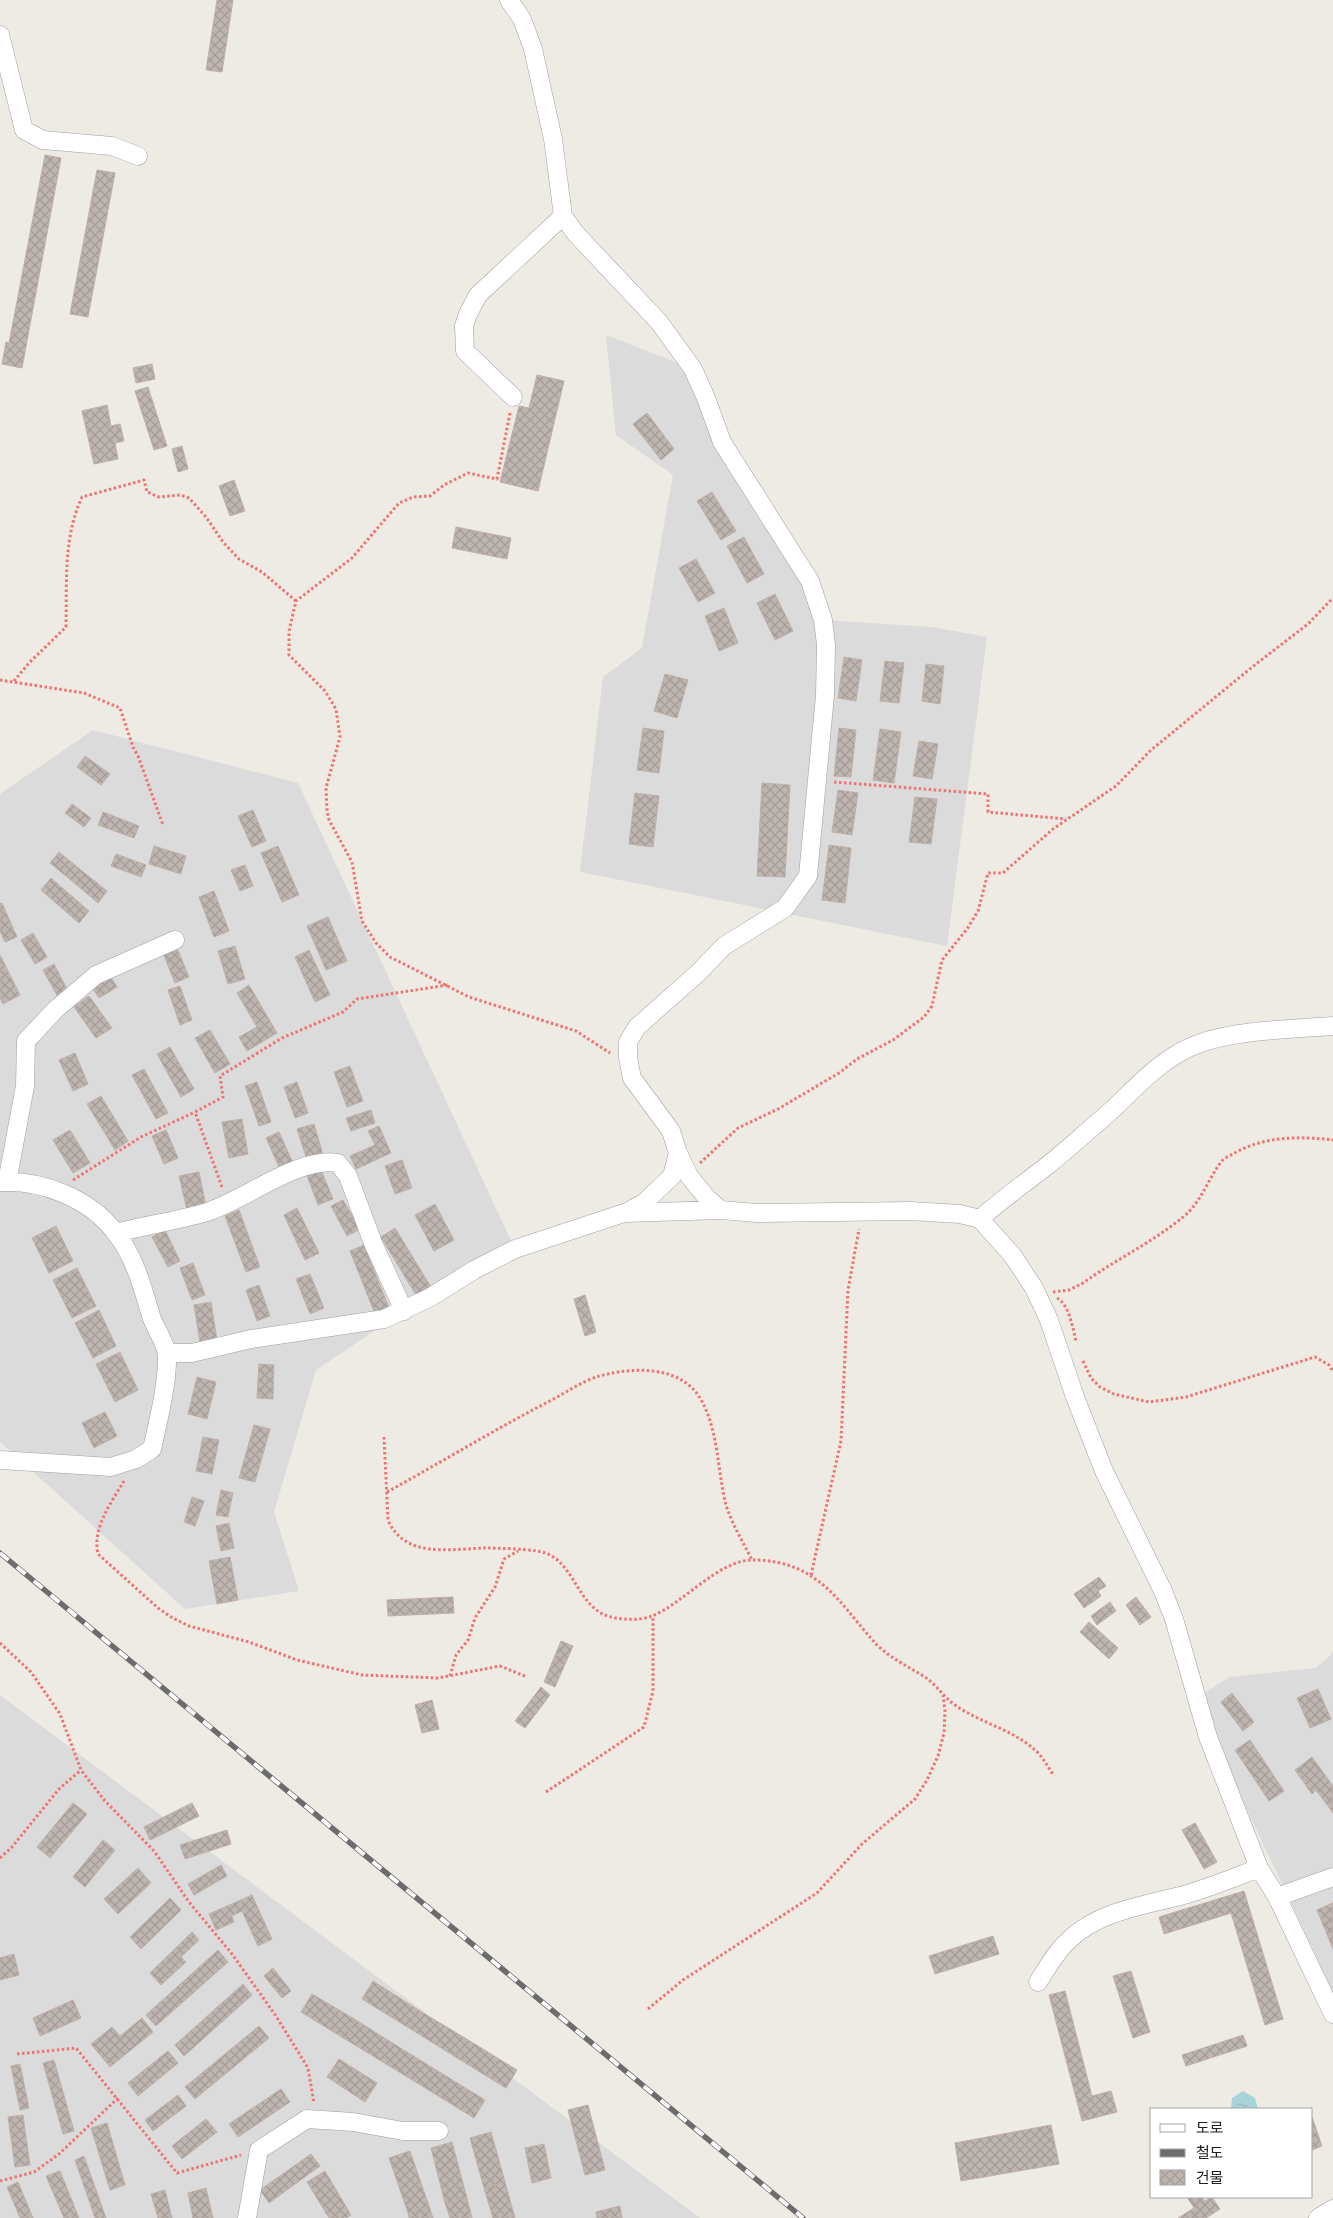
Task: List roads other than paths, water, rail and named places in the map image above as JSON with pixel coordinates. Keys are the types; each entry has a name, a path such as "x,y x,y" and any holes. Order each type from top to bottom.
{"street":[{"path":"509,0 522,19 533,49 553,139 563,216 576,234 659,322 693,369 722,442 810,581 820,607 826,645 825,695 808,876 785,908 724,946 698,973 637,1027 628,1042 628,1058 632,1078 671,1131 681,1161 699,1190 721,1210"},
{"path":"0,35 24,130 43,140 112,146 138,156"},
{"path":"513,397 465,351 464,326 478,295 563,216"},
{"path":"0,1460 111,1467 136,1459 152,1449 166,1372 167,1353 155,1327 142,1287 126,1248 116,1233 93,1210 55,1190 33,1184 4,1182 25,1086 26,1041 55,1010 96,975 176,940"},
{"path":"980,1219 1009,1193 1048,1165 1111,1111 1146,1077 1182,1050 1199,1043 1220,1038 1261,1032 1333,1026"},
{"path":"116,1233 206,1212 228,1204 303,1166 328,1161 338,1163 348,1176 373,1243 404,1311"},
{"path":"167,1353 192,1353 251,1339 384,1320 404,1311 515,1248 624,1213 645,1202 672,1176 681,1161"},
{"path":"624,1213 721,1210 765,1213 869,1211 960,1214 980,1219 1013,1256 1034,1288 1049,1320 1075,1397 1104,1471 1163,1591 1174,1619 1208,1737 1259,1868 1277,1897 1333,2014"},
{"path":"1038,1982 1056,1953 1089,1924 1130,1908 1181,1896 1259,1868"},
{"path":"1277,1897 1333,1877"},
{"path":"247,2218 259,2150 307,2119 353,2122 403,2131 439,2131"},
{"path":"1318,2218 1333,2209"}],"water":[{"path":"1243,2091 1255,2098 1258,2108 1231,2108 1232,2098"}],"railway":[{"path":"0,1553 803,2218"}]}
